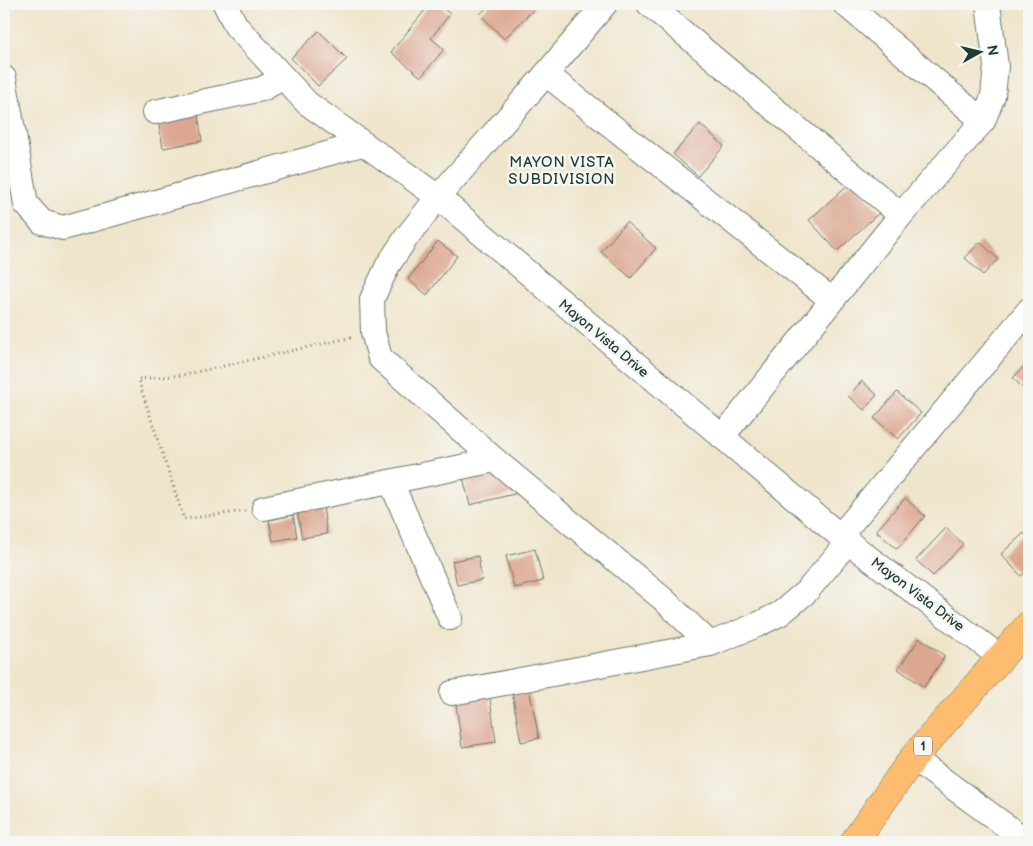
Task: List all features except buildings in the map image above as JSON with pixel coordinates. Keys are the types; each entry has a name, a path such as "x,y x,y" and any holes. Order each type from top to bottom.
{"highway":[{"name":"1","path":"854,842 913,758 1029,625"}],"street":[{"name":"Mayon Vista Drive","path":"225,4 236,26 307,103 438,197 844,539 1000,657"},
{"path":"605,4 438,197 388,265 372,299 373,332 380,358 495,460 663,599 710,644"},
{"path":"648,4 901,215"},
{"path":"846,4 983,121"},
{"path":"722,437 901,215 983,121 993,96 996,66 988,4"},
{"path":"546,74 832,300"},
{"path":"4,78 26,204 42,222 63,228 362,144"},
{"path":"155,112 262,89 282,78"},
{"path":"452,693 710,644 781,613 807,591 844,539 1029,310"},
{"path":"264,508 495,460"},
{"path":"391,482 450,618"},
{"path":"913,758 1028,842"}],"path":[{"path":"264,508 184,519 138,379 183,375 373,332"}],"district":[{"name":"MAYON VISTA SUBDIVISION","path":"562,170"}]}
